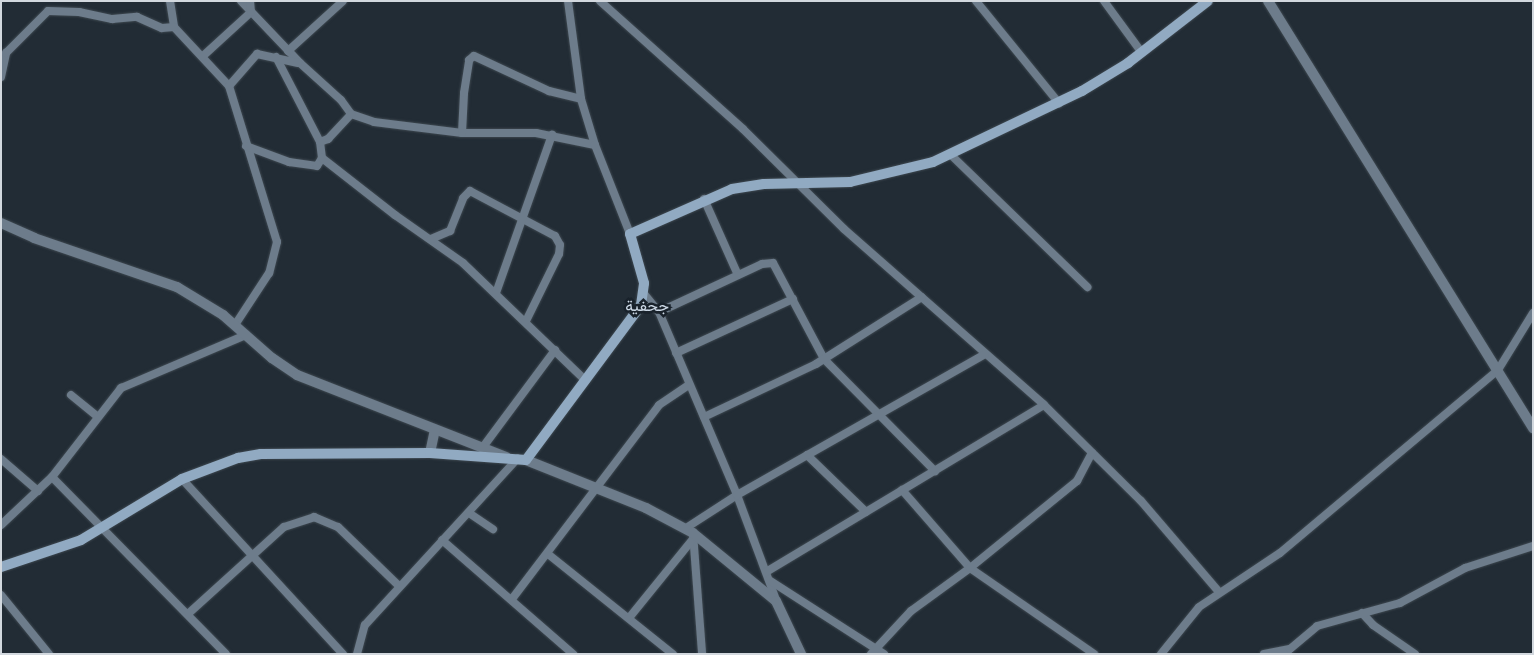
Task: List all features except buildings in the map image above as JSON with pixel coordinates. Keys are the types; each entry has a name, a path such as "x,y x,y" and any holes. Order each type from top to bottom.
{"main road":[{"path":"1,567 63,547 182,480 226,461 261,454 430,453 522,459 586,381 635,315 645,295 641,268 630,234 704,199 744,186 870,179 951,155 1059,103 1142,52 1208,1"}],"street":[{"path":"170,1 174,27 229,86 246,146 272,220 278,248 260,290 236,325"},
{"path":"241,1 300,63 341,100 350,114 374,122 462,133 520,131 595,146"},
{"path":"202,56 250,12 250,1"},
{"path":"288,51 343,1"},
{"path":"568,1 581,99 595,146 630,234"},
{"path":"600,1 742,129 795,183 1044,406 1141,501 1219,592"},
{"path":"976,1 1059,103"},
{"path":"1104,1 1142,52"},
{"path":"1268,1 1533,428"},
{"path":"1,77 6,53 48,11 79,12 112,19 137,17 162,28 174,27"},
{"path":"229,86 257,54 300,63"},
{"path":"462,133 464,93 469,60 474,56 549,91 581,99"},
{"path":"276,57 320,142 322,158 431,239 496,293 586,381"},
{"path":"320,142 328,139 350,114"},
{"path":"496,293 552,136"},
{"path":"246,146 289,162 314,167 322,158"},
{"path":"951,155 1087,287"},
{"path":"431,239 450,231 463,198 470,191 555,236 560,248 526,321"},
{"path":"704,199 738,275"},
{"path":"1,222 34,238 177,287 204,301 298,375 506,457"},
{"path":"659,312 738,275 773,263 824,360 935,471"},
{"path":"645,295 659,312 737,495 776,601 801,654"},
{"path":"704,417 824,360 922,297"},
{"path":"676,353 793,299"},
{"path":"1161,654 1180,627 1219,592 1280,553 1498,370 1533,313"},
{"path":"1,525 52,477 97,416 127,384 246,335"},
{"path":"483,447 555,350"},
{"path":"629,618 691,533 737,495 985,354"},
{"path":"512,599 600,488 659,405 690,385"},
{"path":"71,394 97,416"},
{"path":"768,576 866,512 1044,406"},
{"path":"430,453 436,430"},
{"path":"873,651 911,611 970,568 1077,481 1092,452"},
{"path":"807,455 866,512"},
{"path":"1,459 38,491"},
{"path":"357,654 363,628 442,540 522,459 600,488 691,533 776,601"},
{"path":"52,477 103,526 226,654"},
{"path":"182,480 343,654"},
{"path":"902,490 970,568 1094,654"},
{"path":"469,513 493,530"},
{"path":"188,613 291,522 319,517 338,527 400,586"},
{"path":"691,533 702,654"},
{"path":"442,540 512,599 569,653"},
{"path":"1264,654 1291,651 1317,626 1400,603 1490,557 1533,546"},
{"path":"548,554 673,654"},
{"path":"768,576 873,651 884,654"},
{"path":"1,595 50,654"},
{"path":"1362,613 1410,652"}],"district":[{"name":"جحفية","path":"647,306"}]}
